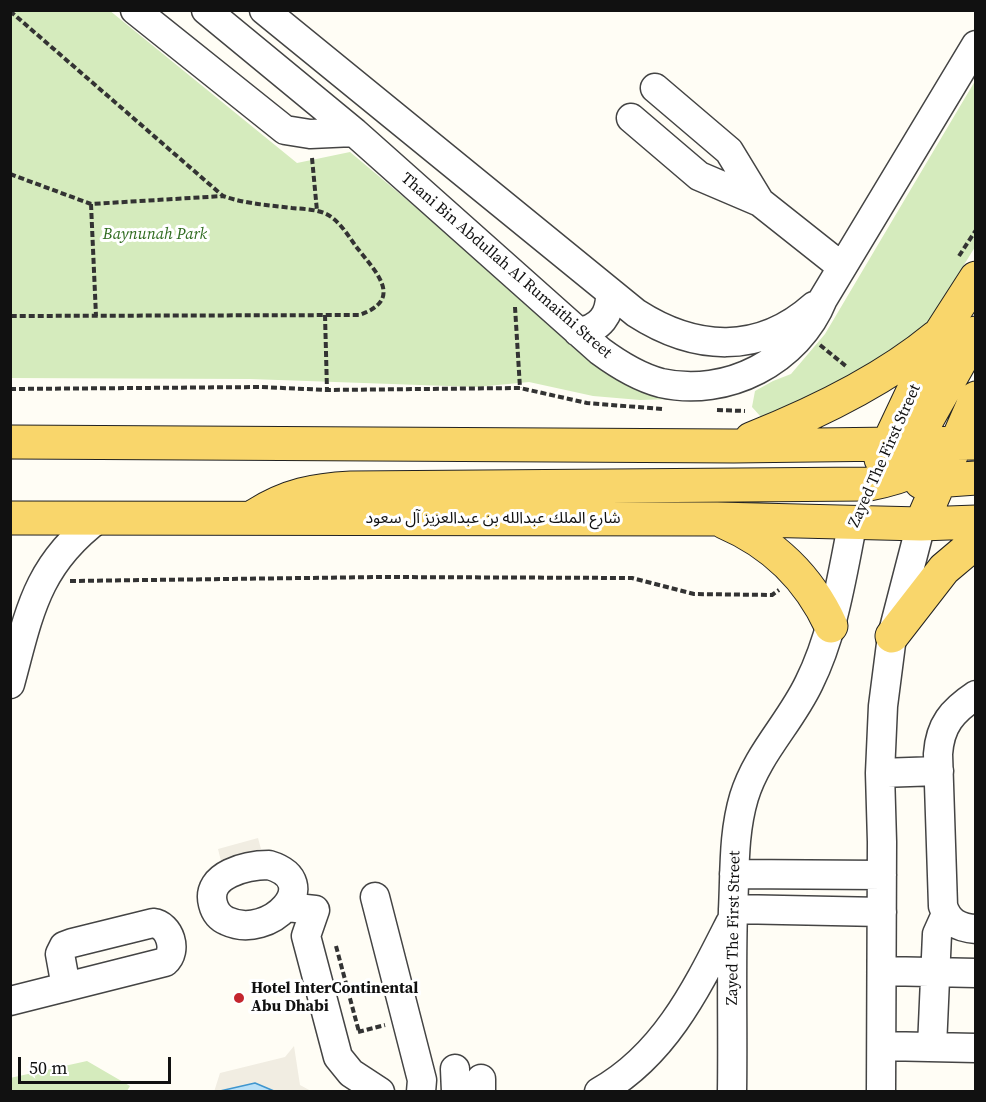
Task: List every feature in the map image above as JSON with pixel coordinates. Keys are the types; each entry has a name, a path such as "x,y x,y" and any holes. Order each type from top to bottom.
{"main road":[{"name":"Zayed The First Street","path":"853,521 890,483 900,443 940,334 967,269"},
{"path":"900,443 975,333"},
{"path":"734,446 800,418 863,386 911,357 940,334"},
{"path":"890,483 921,524 940,479 965,443 975,398"},
{"path":"10,442 734,446 965,443"},
{"path":"890,483 965,443"},
{"path":"249,519 270,506 296,495 317,490 351,488 890,483 975,478"},
{"name":"شارع الملك عبدالله بن عبدالعزيز آل سعود","path":"10,518 717,519 921,524 975,522"},
{"path":"717,519 748,533 783,558 813,592 831,626"},
{"path":"892,636 944,568 975,542"}],"street":[{"path":"135,10 285,130 310,134 354,132"},
{"name":"Thani Bin Abdullah Al Rumaithi Street","path":"206,10 354,132 578,333 614,362 629,371 662,383 698,386 716,384 752,373 788,350 804,333 975,45"},
{"name":"Thani Bin Abdullah Al Rumaithi Street","path":"264,10 636,313 669,332 686,338 718,343 757,338 776,331 801,317 823,299"},
{"path":"655,88 735,158 760,202"},
{"path":"631,118 705,180 760,202 842,267"},
{"path":"670,151 669,139 676,129 686,124 698,124"},
{"path":"578,333 596,327 603,320 610,302 610,292"},
{"path":"10,684 32,604 42,582 72,540 99,518"},
{"name":"Zayed The First Street","path":"732,1092 734,874 735,837 739,816 753,773 809,685 831,626 853,521"},
{"path":"881,1092 880,772 883,706 892,636 921,524"},
{"path":"975,694 960,705 944,726 939,740 943,906 946,914 956,925 975,929"},
{"path":"880,772 939,771"},
{"path":"301,909 268,920 240,924 223,920 214,907 213,891 222,878 253,866 281,860 284,872 292,885 291,901 301,909 306,936 346,1035 338,1057 351,1073 380,1092"},
{"path":"734,874 882,875"},
{"path":"375,897 422,1080 421,1092"},
{"path":"599,1092 630,1072 659,1044 689,1000 733,914 882,912"},
{"path":"932,1047 937,934 946,914"},
{"path":"882,972 975,974"},
{"path":"10,1001 66,987"},
{"path":"882,1046 975,1048"}],"path":[{"path":"10,11 224,196 244,203 322,212 336,220 381,278 383,292 381,303 373,310 359,315 10,316"},
{"path":"310,134 316,211"},
{"path":"10,174 91,204 224,196"},
{"path":"91,204 96,316"},
{"path":"967,269 975,230"},
{"path":"513,274 520,388"},
{"path":"326,315 327,390"},
{"path":"804,333 848,368"},
{"path":"10,389 520,388 587,403 639,409 663,409"},
{"path":"710,410 749,412"},
{"path":"66,581 382,577 632,579 694,594 772,595 785,587"},
{"path":"333,936 346,1035 406,1020"}],"green space":[{"name":"Baynunah Park","path":"109,10 297,163 350,152 611,371 673,399 640,400 593,396 529,382 477,387 250,379 11,378 11,11"},
{"path":"975,81 975,247 920,336 786,411 761,417 752,407 755,391 791,374 825,334"},
{"path":"87,1061 130,1086 127,1091 11,1091 10,1078"}],"shaded area":[{"path":"258,838 261,849 221,861 218,849"},
{"path":"294,1046 300,1085 311,1091 274,1091 255,1083 214,1092 220,1073 285,1057"}],"water":[{"path":"255,1083 274,1091 220,1091"}],"place":[{"name":"Hotel InterContinental Abu Dhabi","path":"239,998"}]}
